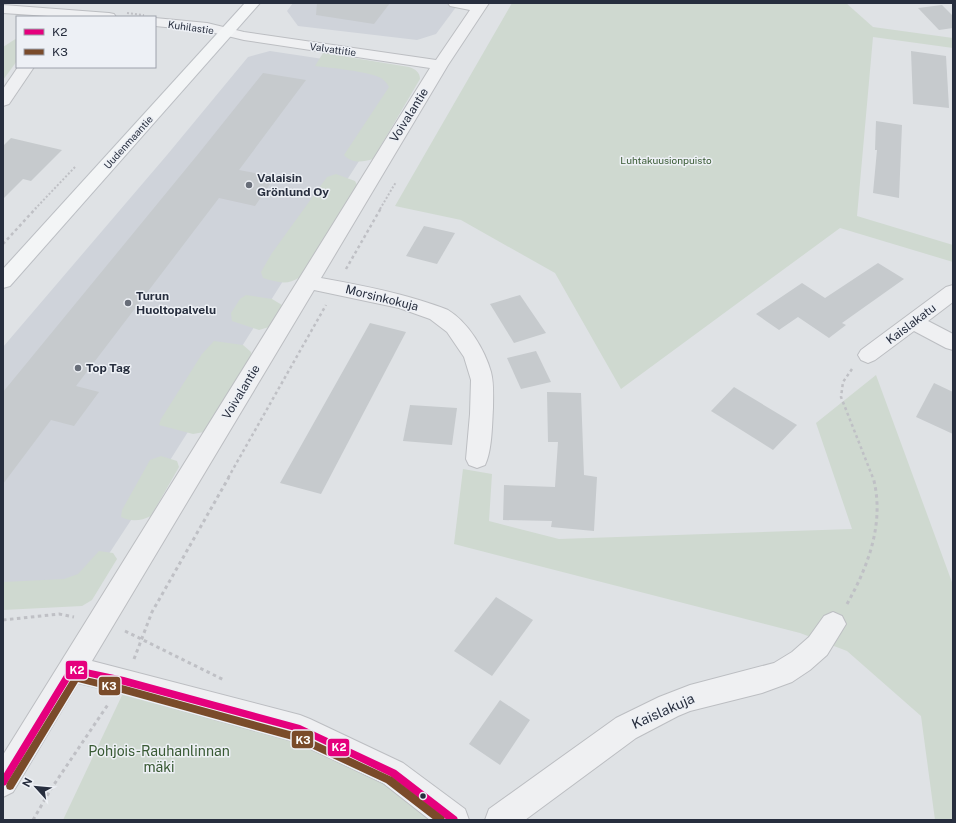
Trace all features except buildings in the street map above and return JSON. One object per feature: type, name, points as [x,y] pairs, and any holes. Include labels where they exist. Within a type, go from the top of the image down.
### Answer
[{"type":"main road","name":"Uudenmaantie","points":[[3,281],[253,3]]},
{"type":"street","points":[[66,15],[82,3]]},
{"type":"street","points":[[454,3],[480,5]]},
{"type":"street","name":"Voivalantie","points":[[3,782],[440,65],[480,5]]},
{"type":"street","points":[[3,9],[88,16]]},
{"type":"street","name":"Kuhilastie","points":[[156,22],[207,27],[226,33]]},
{"type":"street","name":"Valvattitie","points":[[226,33],[440,65]]},
{"type":"street","points":[[3,101],[25,68]]},
{"type":"street","name":"Morsinkokuja","points":[[309,282],[396,300],[430,311],[442,316],[460,332],[476,360],[482,381],[477,459]]},
{"type":"street","name":"Kaislakatu","points":[[868,355],[953,292]]},
{"type":"street","points":[[914,322],[953,343]]},
{"type":"street","name":"Kaislakuja","points":[[500,820],[626,728],[669,706],[690,698],[762,680],[782,673],[801,661],[818,646],[833,624]]},
{"type":"street","points":[[72,668],[300,729],[393,773],[454,820]]},
{"type":"path","points":[[33,820],[51,789],[124,681],[144,638],[146,625],[152,612],[396,182]]},
{"type":"path","points":[[833,624],[852,596],[862,574],[877,523],[878,503],[875,487],[841,397],[841,388],[844,379],[850,370],[868,355]]},
{"type":"shaded area","points":[[293,3],[459,3],[436,34],[417,40],[298,26],[287,11]]},
{"type":"shaded area","points":[[270,51],[403,71],[410,82],[167,465],[82,595],[3,605],[3,347],[167,155],[248,57]]},
{"type":"green space","name":"Luhtakuusionpuisto","points":[[512,3],[846,3],[873,27],[953,38],[953,48],[873,37],[857,216],[953,245],[953,262],[840,228],[621,389],[555,273],[461,220],[395,206]]},
{"type":"green space","points":[[16,39],[16,62],[3,80],[3,47]]},
{"type":"green space","points":[[323,53],[409,67],[419,74],[420,79],[373,159],[354,161],[350,160],[344,155],[389,87],[381,78],[367,73],[315,66]]},
{"type":"green space","points":[[336,174],[355,181],[357,185],[300,277],[291,282],[277,282],[263,278],[261,272],[272,253],[327,177]]},
{"type":"green space","points":[[246,295],[272,299],[282,305],[269,327],[259,330],[232,321],[231,313],[240,299]]},
{"type":"green space","points":[[214,341],[243,345],[251,352],[251,358],[204,432],[193,434],[159,425],[161,419],[202,354]]},
{"type":"green space","points":[[876,375],[953,585],[953,820],[935,820],[921,716],[847,651],[800,633],[454,544],[463,469],[492,474],[489,521],[559,539],[852,529],[816,423]]},
{"type":"green space","points":[[161,456],[177,461],[179,467],[151,516],[136,520],[128,520],[121,517],[122,510],[150,460]]},
{"type":"green space","points":[[99,551],[113,553],[117,559],[92,600],[82,606],[3,610],[3,582],[64,579],[78,574]]},
{"type":"green space","name":"Pohjois-Rauhanlinnan mäki","points":[[125,689],[300,729],[454,820],[63,820]]},
{"type":"transit line","name":"K2","points":[[3,782],[72,669],[124,681],[300,729],[393,773],[454,820]]},
{"type":"transit line","name":"K3","points":[[10,786],[76,678],[122,689],[297,737],[389,780],[441,820]]},
{"type":"place","name":"Valaisin Grönlund Oy","points":[[249,185]]},
{"type":"place","name":"Turun Huoltopalvelu","points":[[128,303]]},
{"type":"place","name":"Top Tag","points":[[78,368]]}]
